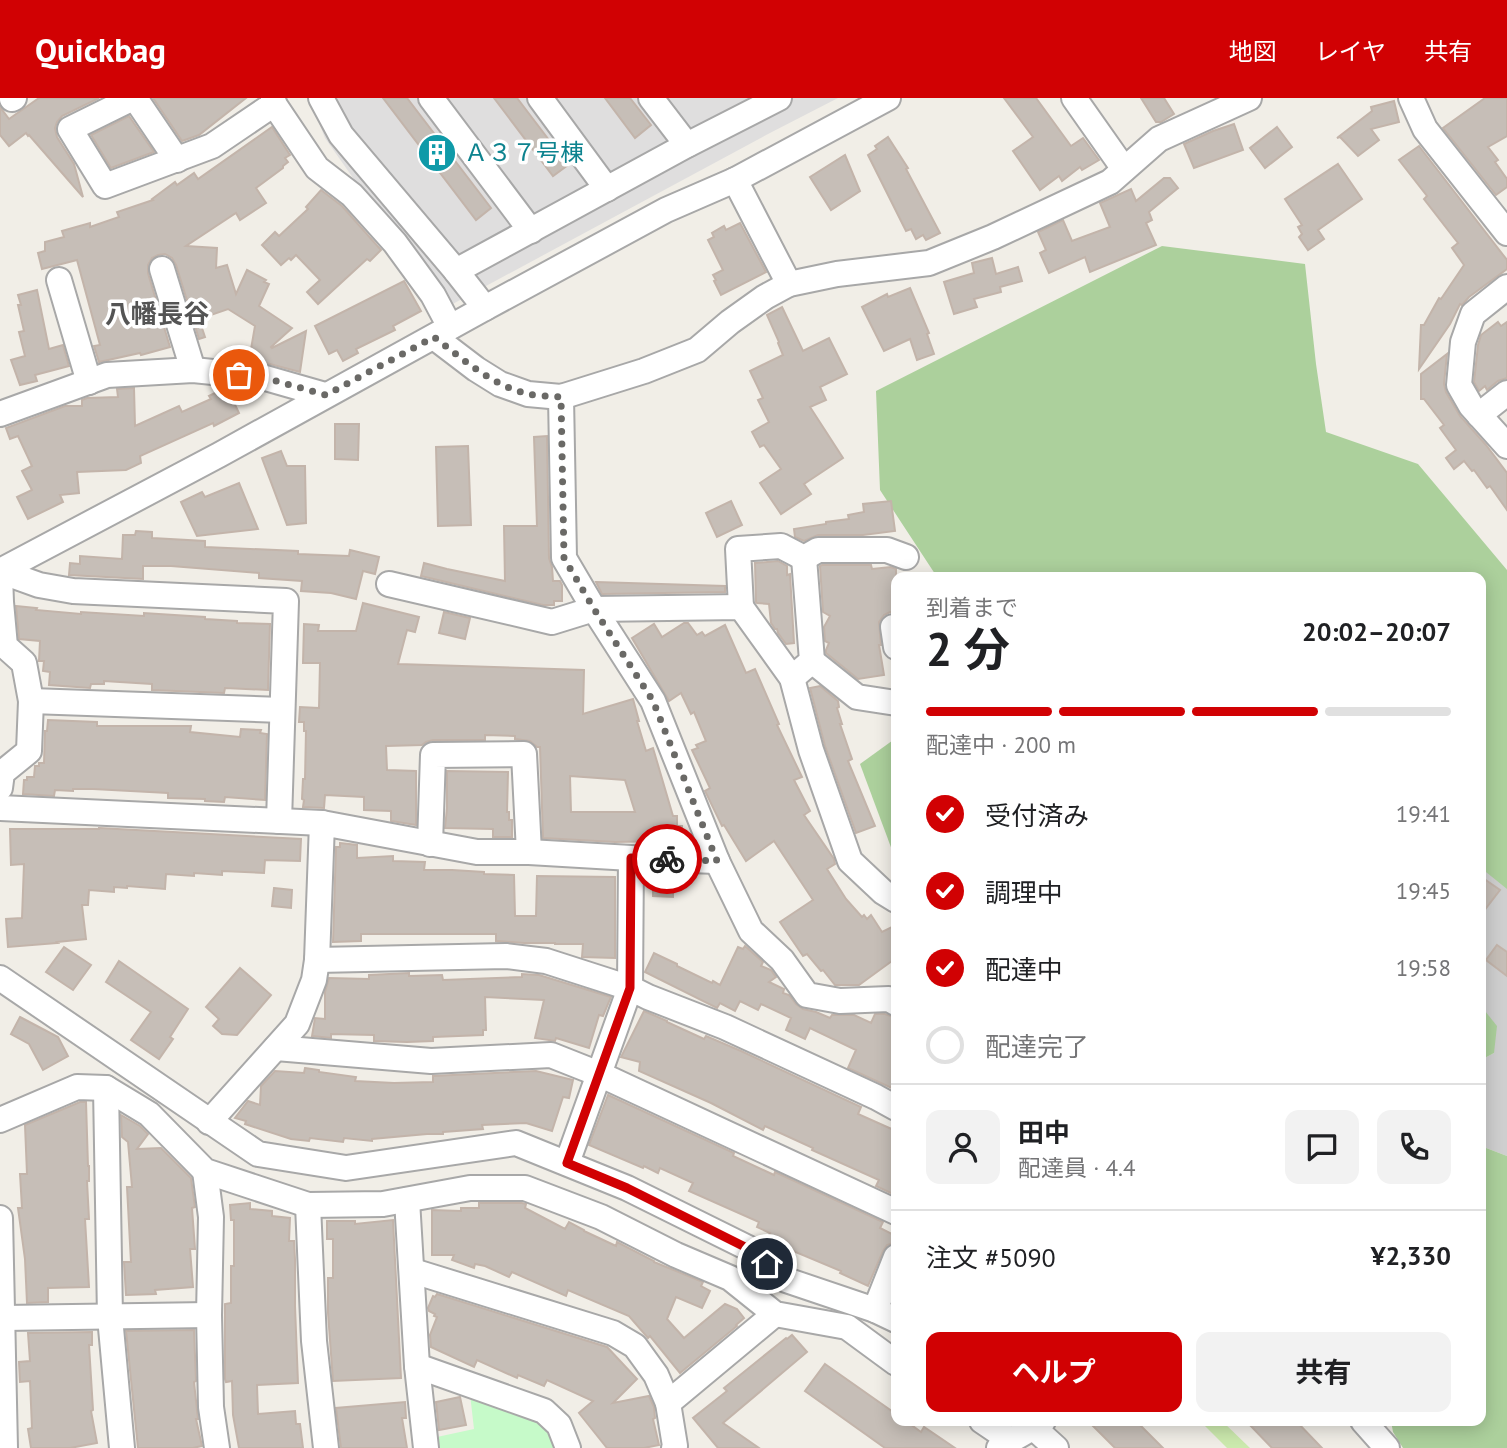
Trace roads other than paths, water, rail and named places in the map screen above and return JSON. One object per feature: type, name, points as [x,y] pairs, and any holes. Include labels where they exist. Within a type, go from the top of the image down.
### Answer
[{"type":"street","points":[[177,160],[134,98],[70,129],[105,187],[177,160],[212,146],[274,101],[317,168],[352,195],[396,243],[433,295],[442,332],[476,369],[500,384],[528,394],[561,397],[644,371],[697,350],[730,322],[789,284],[837,274],[929,264],[993,237],[1110,182],[1159,139],[1249,98]]},
{"type":"street","points":[[321,98],[341,135],[485,308]]},
{"type":"street","points":[[431,98],[531,230]]},
{"type":"street","points":[[540,98],[607,189]]},
{"type":"street","points":[[651,98],[687,145]]},
{"type":"street","points":[[456,271],[779,98]]},
{"type":"street","points":[[0,573],[666,210],[734,180],[888,98]]},
{"type":"street","points":[[1074,98],[1124,169]]},
{"type":"street","points":[[1411,98],[1425,129],[1507,233]]},
{"type":"street","points":[[734,180],[789,284]]},
{"type":"street","points":[[162,269],[193,370]]},
{"type":"street","points":[[59,280],[89,382]]},
{"type":"street","points":[[1507,287],[1473,314],[1463,342],[1459,386],[1471,406],[1507,446]]},
{"type":"street","points":[[0,414],[107,375],[193,370],[262,377],[326,395]]},
{"type":"street","points":[[1479,415],[1507,393]]},
{"type":"street","points":[[561,397],[564,558],[653,701],[717,861],[751,931],[782,960],[807,995],[840,1001],[891,1000]]},
{"type":"street","points":[[804,558],[781,546],[738,549],[741,607],[792,678],[811,750],[850,861],[891,897]]},
{"type":"street","points":[[804,558],[818,550],[887,550],[906,557]]},
{"type":"street","points":[[804,558],[812,661],[857,697],[891,702]]},
{"type":"street","points":[[0,573],[5,646],[24,663],[31,701],[29,751],[2,773],[0,788]]},
{"type":"street","points":[[0,573],[39,585],[73,591],[286,601],[279,821]]},
{"type":"street","points":[[389,584],[552,622],[594,609],[741,607]]},
{"type":"street","points":[[792,678],[812,661]]},
{"type":"street","points":[[31,701],[282,710]]},
{"type":"street","points":[[430,844],[433,755],[524,754],[529,852]]},
{"type":"street","points":[[0,808],[322,823],[477,852],[717,861]]},
{"type":"street","points":[[209,1122],[297,1024],[314,979],[317,960],[322,823]]},
{"type":"street","points":[[567,1163],[630,988],[631,858]]},
{"type":"street","points":[[317,960],[506,956],[546,961],[630,988],[726,1027],[891,1105]]},
{"type":"street","points":[[0,978],[258,1154],[346,1168],[516,1143],[627,1188],[747,1248],[786,1280],[886,1315],[891,1286]]},
{"type":"street","points":[[276,1048],[431,1061],[551,1055],[599,1074],[891,1210]]},
{"type":"street","points":[[0,1120],[77,1087],[106,1088],[149,1114],[205,1171],[308,1205],[383,1203],[470,1188],[525,1188],[601,1217],[676,1255],[730,1278],[775,1314],[847,1326],[891,1359]]},
{"type":"street","points":[[106,1088],[110,1317],[122,1448]]},
{"type":"street","points":[[205,1171],[211,1217],[211,1407],[217,1448]]},
{"type":"street","points":[[407,1200],[417,1366],[426,1448]]},
{"type":"street","points":[[308,1205],[314,1341],[326,1448]]},
{"type":"street","points":[[0,1218],[5,1448]]},
{"type":"street","points":[[413,1271],[613,1333],[635,1346],[656,1375],[668,1403],[674,1448]]},
{"type":"street","points":[[668,1403],[775,1314]]},
{"type":"street","points":[[4,1318],[209,1315]]},
{"type":"street","points":[[417,1366],[544,1411],[559,1425],[568,1448]]},
{"type":"street","points":[[987,1426],[1004,1444],[1035,1426]]},
{"type":"street","points":[[1040,1426],[1056,1448]]},
{"type":"street","points":[[1367,1426],[1387,1448]]},
{"type":"place","name":"Ａ３７号棟","points":[[437,153]]},
{"type":"district","name":"八幡長谷","points":[[157,314]]}]
